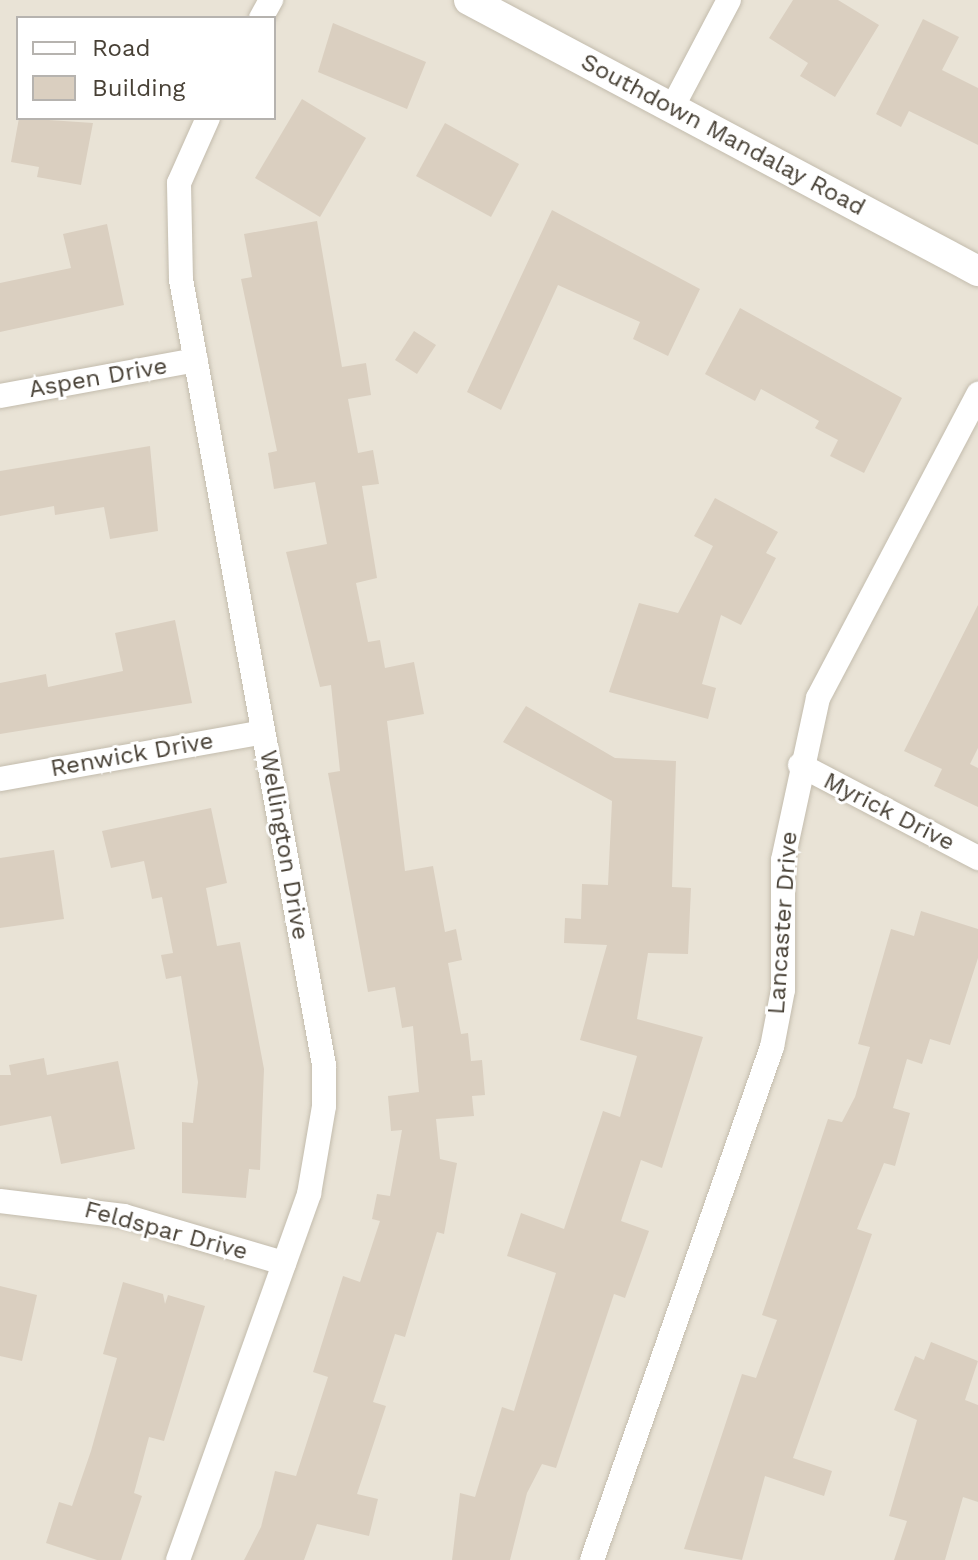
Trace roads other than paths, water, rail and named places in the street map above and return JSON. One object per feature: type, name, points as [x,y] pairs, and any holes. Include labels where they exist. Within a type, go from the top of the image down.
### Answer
[{"type":"street","name":"Southdown Mandalay Road","points":[[469,0],[978,271]]},
{"type":"street","points":[[672,108],[729,0]]},
{"type":"street","name":"Wellington Drive","points":[[178,1560],[284,1263],[323,1143],[324,1065],[196,360],[176,215],[186,161],[207,120]]},
{"type":"street","name":"Aspen Drive","points":[[0,396],[196,360]]},
{"type":"street","name":"Lancaster Drive","points":[[592,1560],[772,1047],[783,990],[783,860],[800,765],[818,698],[978,394]]},
{"type":"street","name":"Renwick Drive","points":[[0,779],[263,732]]},
{"type":"street","name":"Myrick Drive","points":[[800,765],[978,858]]},
{"type":"street","name":"Feldspar Drive","points":[[0,1201],[124,1216],[284,1263]]}]
